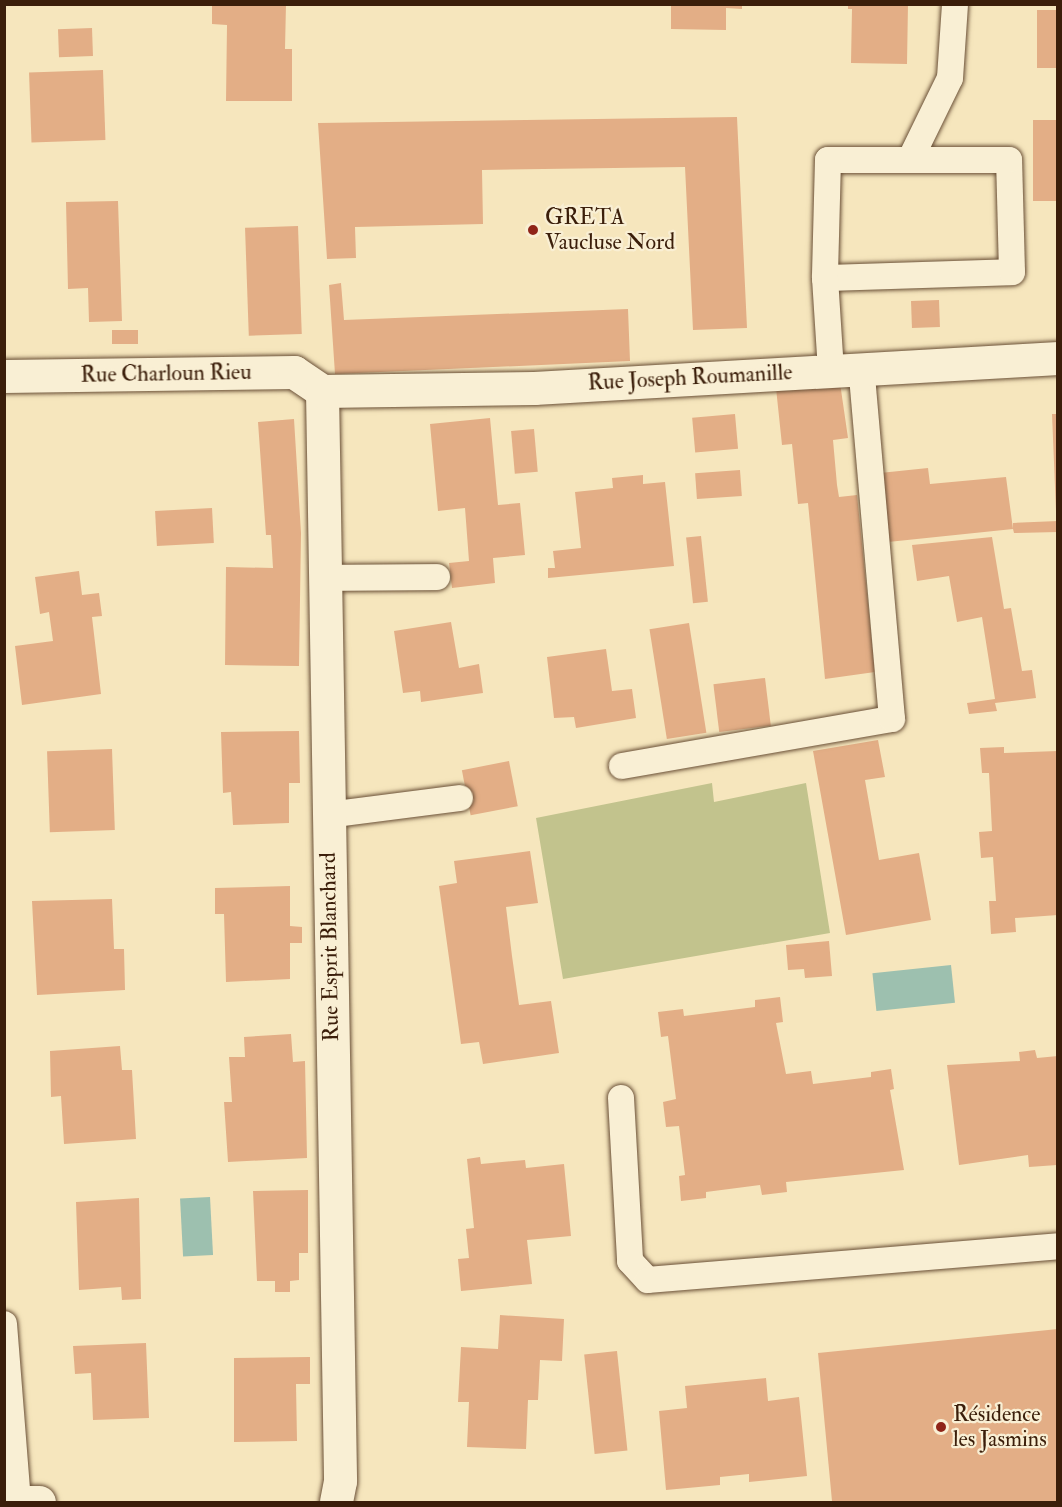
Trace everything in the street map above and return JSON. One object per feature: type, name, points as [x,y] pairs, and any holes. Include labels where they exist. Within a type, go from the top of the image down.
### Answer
[{"type":"street","name":"Rue Joseph Roumanille","points":[[322,391],[534,388],[1058,358]]},
{"type":"street","name":"Rue Charloun Rieu","points":[[4,376],[294,372],[322,391]]},
{"type":"street","name":"Rue Esprit Blanchard","points":[[322,391],[340,1481],[336,1503]]},
{"type":"street","points":[[13,1503],[39,1503]]},
{"type":"lane","points":[[910,160],[950,78],[955,4]]},
{"type":"lane","points":[[622,766],[892,719],[846,369],[825,278],[828,160],[1009,160],[1012,272],[825,278]]},
{"type":"lane","points":[[325,578],[437,577]]},
{"type":"lane","points":[[328,815],[460,798]]},
{"type":"lane","points":[[621,1098],[630,1261],[648,1280],[1058,1246]]},
{"type":"lane","points":[[5,1340],[18,1502]]},
{"type":"green space","points":[[712,783],[714,802],[806,783],[830,933],[563,979],[536,818]]},
{"type":"shaded area","points":[[951,965],[955,1003],[876,1011],[872,973]]},
{"type":"shaded area","points":[[210,1197],[213,1255],[183,1256],[180,1199]]},
{"type":"building","points":[[212,4],[286,4],[285,49],[292,49],[292,101],[226,101],[227,25],[212,24]]},
{"type":"building","points":[[742,4],[742,9],[726,8],[726,30],[671,29],[671,6]]},
{"type":"building","points":[[848,4],[908,4],[907,64],[851,63],[852,9],[848,9]]},
{"type":"building","points":[[1037,10],[1058,10],[1058,68],[1037,68]]},
{"type":"building","points":[[92,28],[93,56],[59,57],[58,29]]},
{"type":"building","points":[[103,70],[105,140],[31,143],[29,73]]},
{"type":"building","points":[[737,117],[747,328],[693,330],[685,167],[482,170],[483,224],[355,227],[356,258],[327,259],[318,123]]},
{"type":"building","points":[[1033,120],[1058,120],[1058,201],[1033,201]]},
{"type":"building","points":[[118,201],[122,321],[89,322],[88,288],[68,289],[66,202]]},
{"type":"building","points":[[298,226],[302,334],[249,336],[245,228]]},
{"type":"building","points":[[341,283],[344,320],[628,309],[630,361],[335,374],[329,285]]},
{"type":"building","points":[[939,300],[940,327],[912,328],[911,301]]},
{"type":"building","points":[[112,330],[138,330],[138,344],[112,344]]},
{"type":"building","points":[[839,376],[848,438],[833,440],[837,485],[839,497],[857,495],[875,672],[825,679],[808,503],[798,504],[792,444],[782,445],[776,388]]},
{"type":"building","points":[[735,414],[738,449],[695,453],[692,418]]},
{"type":"building","points":[[1052,414],[1058,414],[1058,511],[1056,511]]},
{"type":"building","points":[[490,418],[498,505],[520,503],[525,555],[493,558],[495,583],[452,588],[449,563],[469,561],[465,508],[438,511],[430,424]]},
{"type":"building","points":[[294,419],[301,533],[299,666],[225,665],[226,567],[273,568],[271,535],[266,535],[258,422]]},
{"type":"building","points":[[534,429],[538,472],[515,474],[511,431]]},
{"type":"building","points":[[928,468],[930,484],[1006,477],[1013,529],[888,542],[880,473]]},
{"type":"building","points":[[740,470],[742,496],[697,499],[695,473]]},
{"type":"building","points":[[643,475],[643,484],[665,482],[674,566],[548,578],[548,568],[555,568],[553,551],[581,548],[575,492],[613,488],[612,478]]},
{"type":"building","points":[[212,508],[214,543],[157,546],[155,511]]},
{"type":"building","points":[[1058,521],[1058,532],[1014,533],[1013,523]]},
{"type":"building","points":[[701,536],[708,602],[693,603],[686,538]]},
{"type":"building","points":[[992,537],[1004,609],[1011,608],[1022,671],[1032,670],[1036,698],[995,703],[997,711],[969,714],[967,703],[995,699],[982,617],[957,622],[949,576],[917,581],[912,545]]},
{"type":"building","points":[[79,571],[82,595],[99,593],[102,616],[92,617],[101,694],[22,705],[15,646],[53,641],[49,612],[40,614],[35,577]]},
{"type":"building","points":[[451,622],[459,668],[479,664],[483,693],[421,702],[420,691],[403,693],[394,631]]},
{"type":"building","points":[[689,623],[706,733],[667,739],[649,629]]},
{"type":"building","points":[[606,649],[612,691],[632,689],[636,718],[576,728],[574,717],[554,718],[547,657]]},
{"type":"building","points":[[765,678],[771,726],[719,732],[713,684]]},
{"type":"building","points":[[299,731],[300,783],[289,783],[289,823],[233,825],[231,792],[223,793],[221,732]]},
{"type":"building","points":[[878,740],[885,777],[865,780],[879,860],[919,853],[931,920],[846,935],[813,751]]},
{"type":"building","points":[[1004,747],[1004,753],[1058,751],[1058,915],[1015,918],[1016,932],[991,934],[989,901],[996,901],[993,857],[981,858],[979,832],[992,831],[989,773],[982,773],[980,748]]},
{"type":"building","points":[[112,749],[115,830],[50,832],[47,751]]},
{"type":"building","points":[[509,761],[518,806],[471,815],[462,770]]},
{"type":"building","points":[[530,851],[538,903],[506,907],[519,1005],[551,1001],[559,1053],[483,1064],[479,1042],[461,1044],[439,886],[457,883],[454,861]]},
{"type":"building","points":[[290,886],[290,926],[302,927],[302,943],[290,943],[290,979],[226,982],[224,914],[215,914],[215,888]]},
{"type":"building","points":[[112,899],[114,949],[124,949],[125,990],[37,995],[32,901]]},
{"type":"building","points":[[829,941],[832,976],[805,978],[804,969],[788,970],[786,945]]},
{"type":"building","points":[[780,997],[783,1022],[776,1023],[786,1074],[811,1071],[813,1084],[871,1077],[871,1072],[891,1069],[894,1089],[890,1090],[904,1170],[786,1182],[787,1192],[762,1195],[760,1185],[706,1192],[706,1198],[681,1201],[679,1176],[685,1175],[679,1126],[666,1127],[663,1102],[676,1099],[668,1036],[661,1037],[658,1012],[683,1009],[684,1016],[755,1007],[755,1000]]},
{"type":"building","points":[[291,1034],[293,1062],[305,1061],[307,1158],[228,1162],[224,1102],[232,1102],[229,1057],[245,1057],[244,1037]]},
{"type":"building","points":[[120,1046],[122,1070],[132,1070],[136,1139],[64,1144],[61,1096],[51,1097],[50,1051]]},
{"type":"building","points":[[1035,1050],[1037,1058],[1058,1056],[1057,1165],[1029,1167],[1028,1155],[959,1165],[947,1065],[1020,1061],[1019,1052]]},
{"type":"building","points":[[480,1157],[481,1164],[525,1160],[526,1168],[564,1164],[571,1236],[527,1240],[532,1284],[461,1291],[458,1259],[469,1258],[466,1229],[474,1228],[467,1159]]},
{"type":"building","points":[[308,1190],[308,1253],[299,1253],[299,1280],[290,1281],[290,1292],[275,1292],[275,1281],[257,1281],[253,1191]]},
{"type":"building","points":[[139,1198],[141,1299],[122,1300],[121,1287],[79,1290],[76,1202]]},
{"type":"building","points":[[500,1315],[564,1319],[562,1361],[540,1360],[538,1400],[528,1400],[526,1449],[467,1447],[469,1402],[458,1402],[461,1347],[498,1349]]},
{"type":"building","name":"Résidence les Jasmins","points":[[1058,1329],[1058,1502],[832,1501],[818,1353]]},
{"type":"building","points":[[146,1343],[149,1418],[93,1420],[91,1373],[75,1374],[73,1346]]},
{"type":"building","points":[[617,1351],[627,1450],[595,1454],[584,1354]]},
{"type":"building","points":[[310,1357],[310,1384],[296,1384],[297,1441],[234,1442],[234,1358]]},
{"type":"building","points":[[766,1378],[768,1401],[799,1397],[807,1476],[749,1482],[749,1474],[720,1477],[720,1485],[666,1490],[659,1411],[687,1408],[685,1386]]},
{"type":"place","name":"GRETA Vaucluse Nord","points":[[533,230]]},
{"type":"place","name":"Résidence les Jasmins","points":[[941,1427]]}]
